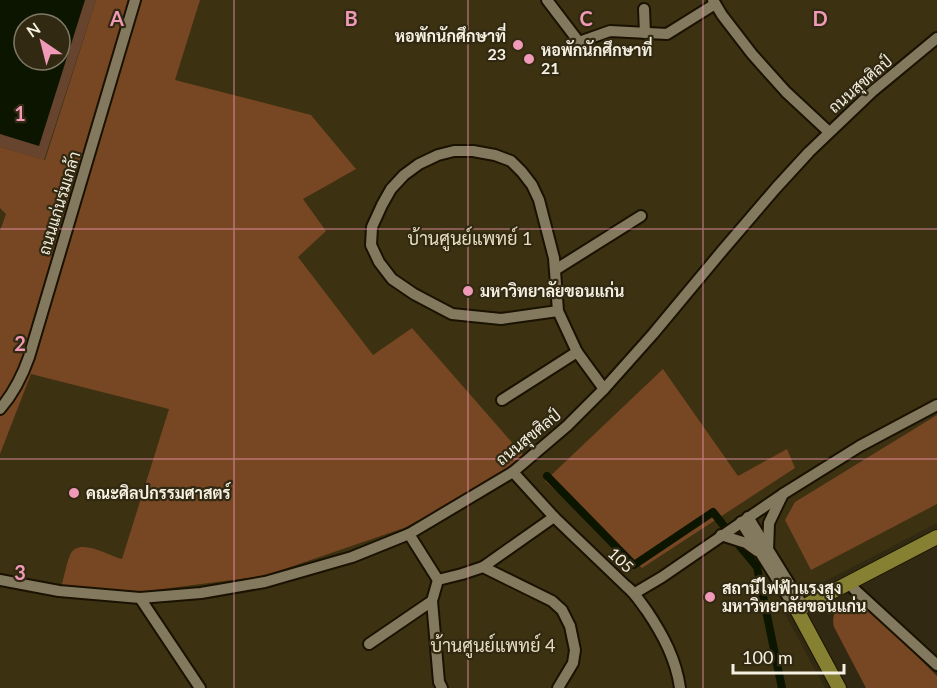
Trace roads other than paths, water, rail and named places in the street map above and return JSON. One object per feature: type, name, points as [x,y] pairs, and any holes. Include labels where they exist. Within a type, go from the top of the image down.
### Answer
[{"type":"main road","points":[[802,611],[937,537]]},
{"type":"main road","points":[[802,611],[854,589],[937,546]]},
{"type":"main road","points":[[802,611],[839,688]]},
{"type":"main road","points":[[802,611],[848,688]]},
{"type":"street","name":"ถนนแก่นร่มเกล้า","points":[[0,409],[21,379],[29,357],[135,0]]},
{"type":"street","points":[[547,0],[579,42],[610,31],[667,34],[714,2],[752,54],[786,92],[829,132]]},
{"type":"street","points":[[644,9],[645,33]]},
{"type":"street","name":"ถนนสุขศิลป์","points":[[0,580],[59,591],[140,598],[201,593],[266,582],[352,557],[409,534],[513,472],[567,426],[604,389],[776,188],[829,132],[873,91],[937,38]]},
{"type":"street","points":[[558,311],[501,319],[452,314],[414,294],[392,279],[370,246],[372,226],[391,189],[419,164],[438,155],[454,151],[473,151],[511,161],[532,185],[539,200],[554,258],[558,311],[577,352],[604,389]]},
{"type":"street","points":[[555,270],[641,216]]},
{"type":"street","points":[[502,400],[577,352]]},
{"type":"street","points":[[635,593],[783,494],[860,446],[937,405]]},
{"type":"street","name":"105","points":[[513,472],[554,517],[635,593],[666,642],[674,661],[680,688]]},
{"type":"street","points":[[765,553],[770,523],[783,494]]},
{"type":"street","points":[[438,580],[483,567],[554,517]]},
{"type":"street","points":[[745,519],[802,611]]},
{"type":"street","points":[[409,534],[438,580],[432,601],[439,682],[442,688]]},
{"type":"street","points":[[721,536],[747,543],[765,553]]},
{"type":"street","points":[[483,567],[552,600],[562,610],[570,626],[575,650],[573,663],[558,688]]},
{"type":"street","points":[[854,589],[936,662]]},
{"type":"street","points":[[140,598],[200,688]]},
{"type":"street","points":[[369,644],[432,601]]},
{"type":"waterway","points":[[547,476],[634,565],[713,512],[724,526]]},
{"type":"waterway","points":[[738,544],[757,567],[782,688]]},
{"type":"place","name":"หอพักนักศึกษาที่ 23","points":[[518,45]]},
{"type":"place","name":"หอพักนักศึกษาที่ 21","points":[[529,59]]},
{"type":"place","name":"มหาวิทยาลัยขอนแก่น","points":[[468,291]]},
{"type":"place","name":"คณะศิลปกรรมศาสตร์","points":[[74,493]]},
{"type":"place","name":"สถานีไฟฟ้าแรงสูง มหาวิทยาลัยขอนแก่น","points":[[710,597]]},
{"type":"district","name":"บ้านศูนย์แพทย์ 1","points":[[470,239]]},
{"type":"district","name":"บ้านศูนย์แพทย์ 4","points":[[493,646]]}]
